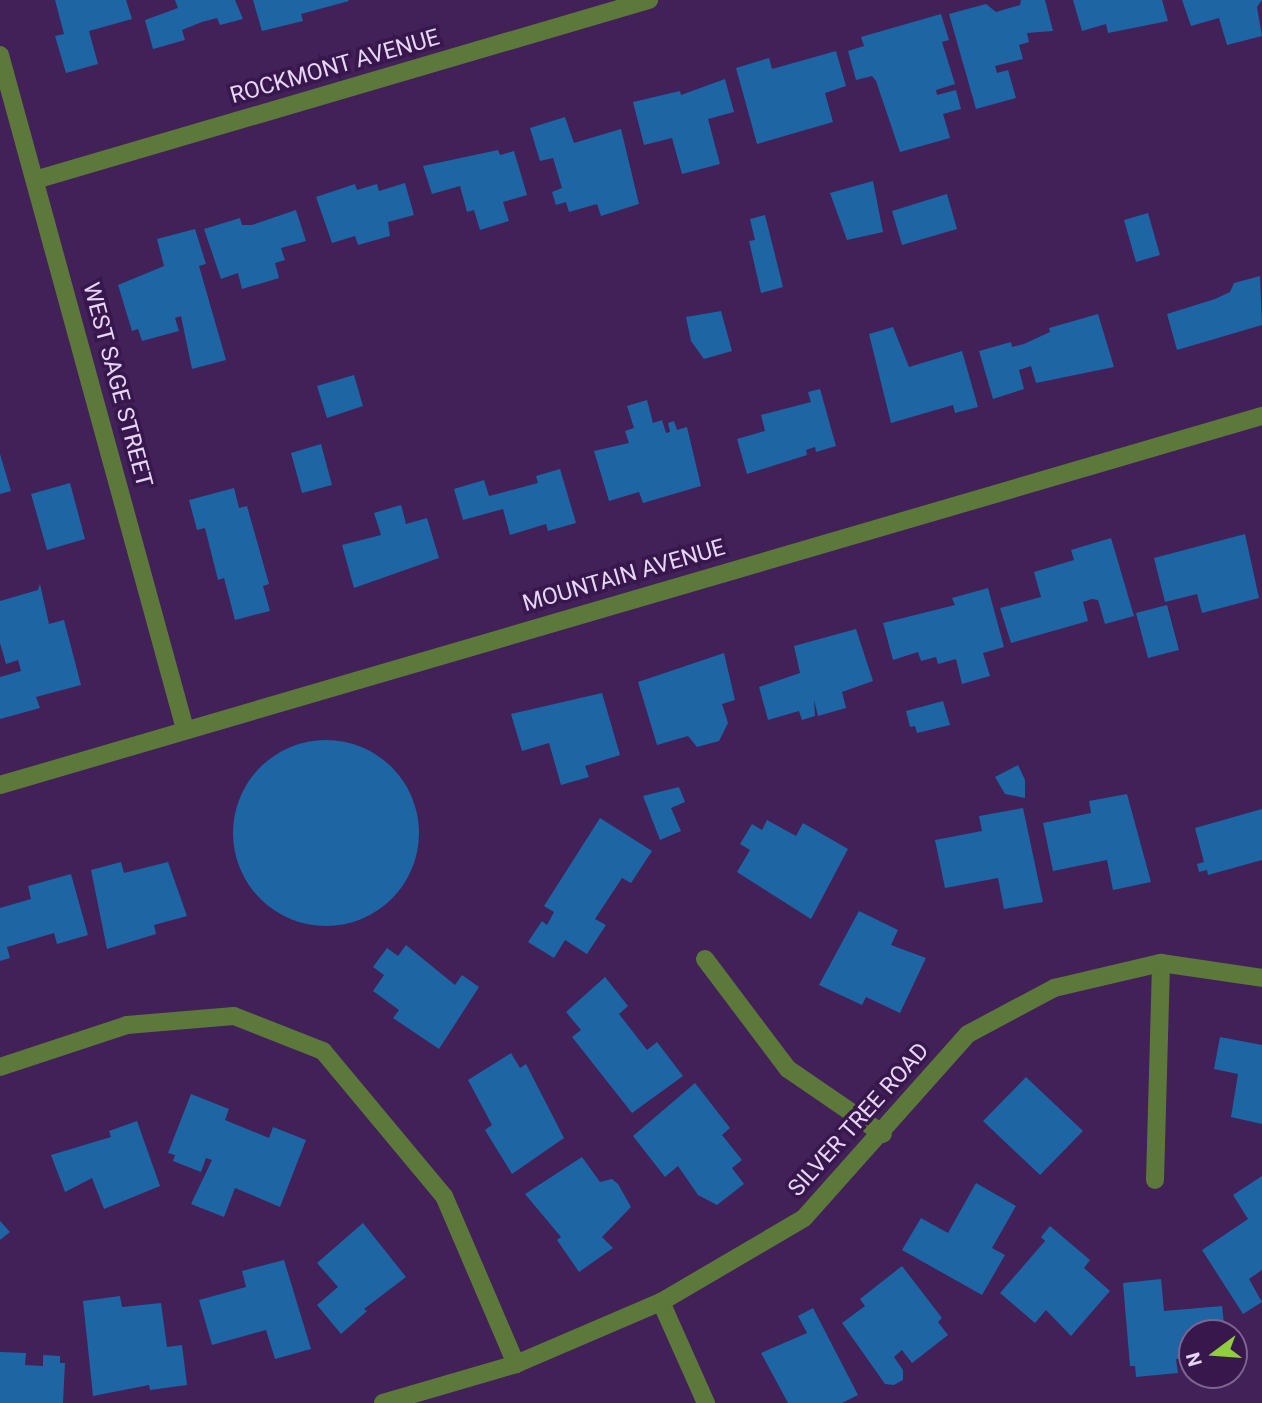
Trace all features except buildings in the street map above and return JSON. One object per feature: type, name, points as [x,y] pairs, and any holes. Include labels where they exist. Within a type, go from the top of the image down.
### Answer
[{"type":"street","name":"ROCKMONT AVENUE","points":[[36,180],[649,0]]},
{"type":"street","name":"WEST SAGE STREET","points":[[0,55],[184,729]]},
{"type":"street","name":"MOUNTAIN AVENUE","points":[[0,785],[184,729],[1262,416]]},
{"type":"street","points":[[705,959],[788,1069],[883,1134]]},
{"type":"street","points":[[1155,1180],[1161,963]]},
{"type":"street","name":"SILVER TREE ROAD","points":[[383,1403],[516,1364],[661,1302],[804,1218],[883,1134],[968,1034],[1054,988],[1161,963],[1262,978]]},
{"type":"street","points":[[0,1067],[127,1025],[234,1016],[323,1051],[444,1196],[516,1364]]},
{"type":"street","points":[[661,1302],[706,1403]]}]
